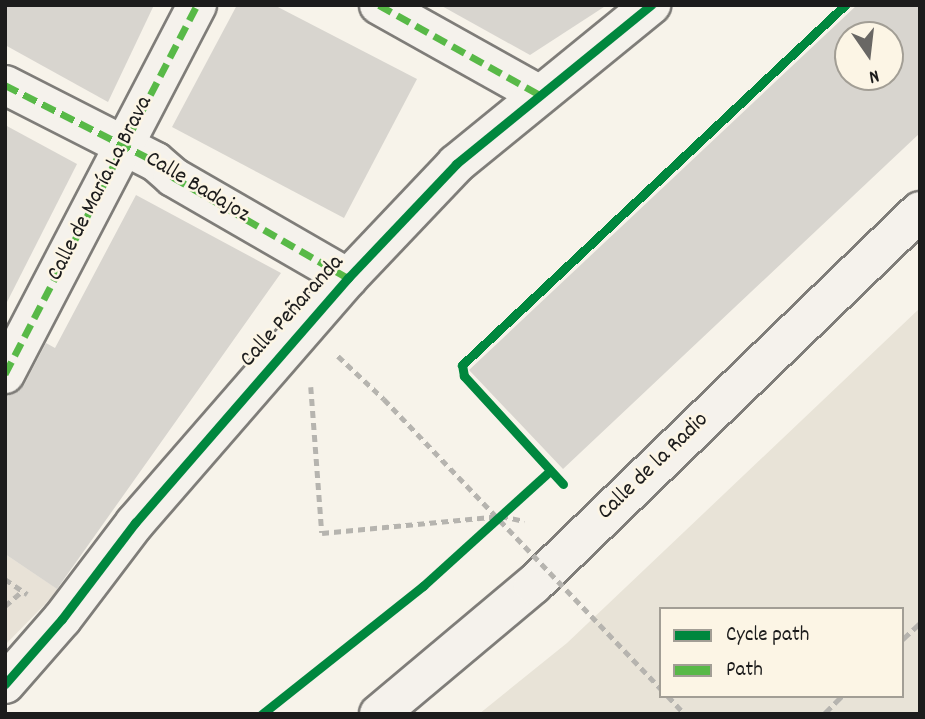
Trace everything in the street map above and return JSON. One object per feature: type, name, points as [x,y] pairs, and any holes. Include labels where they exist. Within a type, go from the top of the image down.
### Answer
[{"type":"street","name":"Calle de María La Brava","points":[[5,374],[197,5]]},
{"type":"street","points":[[379,5],[538,94]]},
{"type":"street","name":"Calle Peñaranda","points":[[5,684],[62,619],[135,523],[348,278],[456,164],[538,94],[651,5]]},
{"type":"street","name":"Calle Badajoz","points":[[5,85],[123,145],[348,278]]},
{"type":"street","name":"Calle de la Radio","points":[[379,714],[533,585],[920,211]]},
{"type":"path","points":[[331,349],[384,399],[659,687]]},
{"type":"path","points":[[310,375],[322,534],[501,516],[524,521]]},
{"type":"path","points":[[482,534],[511,508]]},
{"type":"path","points":[[5,606],[22,591]]},
{"type":"path","points":[[670,698],[685,714]]},
{"type":"shaded area","points":[[920,308],[920,714],[479,714],[567,643]]},
{"type":"shaded area","points":[[5,554],[59,590],[5,645]]},
{"type":"building","points":[[5,5],[154,5],[108,102],[5,45]]},
{"type":"building","points":[[237,5],[274,5],[417,79],[344,218],[172,127]]},
{"type":"building","points":[[440,5],[607,5],[530,55]]},
{"type":"building","points":[[857,5],[920,5],[920,133],[563,469],[469,370],[834,27],[834,91],[904,91],[904,21],[840,21]]},
{"type":"building","points":[[5,125],[77,164],[5,306]]},
{"type":"building","points":[[136,195],[281,273],[57,589],[5,554],[5,396],[24,385],[46,343],[55,348]]},
{"type":"railway","points":[[904,638],[920,623]]},
{"type":"railway","points":[[824,714],[840,698]]},
{"type":"marked path","points":[[5,374],[197,5]]},
{"type":"marked path","points":[[379,5],[538,94]]},
{"type":"marked path","points":[[5,85],[156,162],[173,177],[348,278]]},
{"type":"cycle path","points":[[5,684],[62,619],[135,523],[348,278],[456,164],[651,5]]},
{"type":"cycle path","points":[[563,484],[464,376],[462,365],[845,5]]},
{"type":"cycle path","points":[[262,714],[423,586],[550,471]]}]
